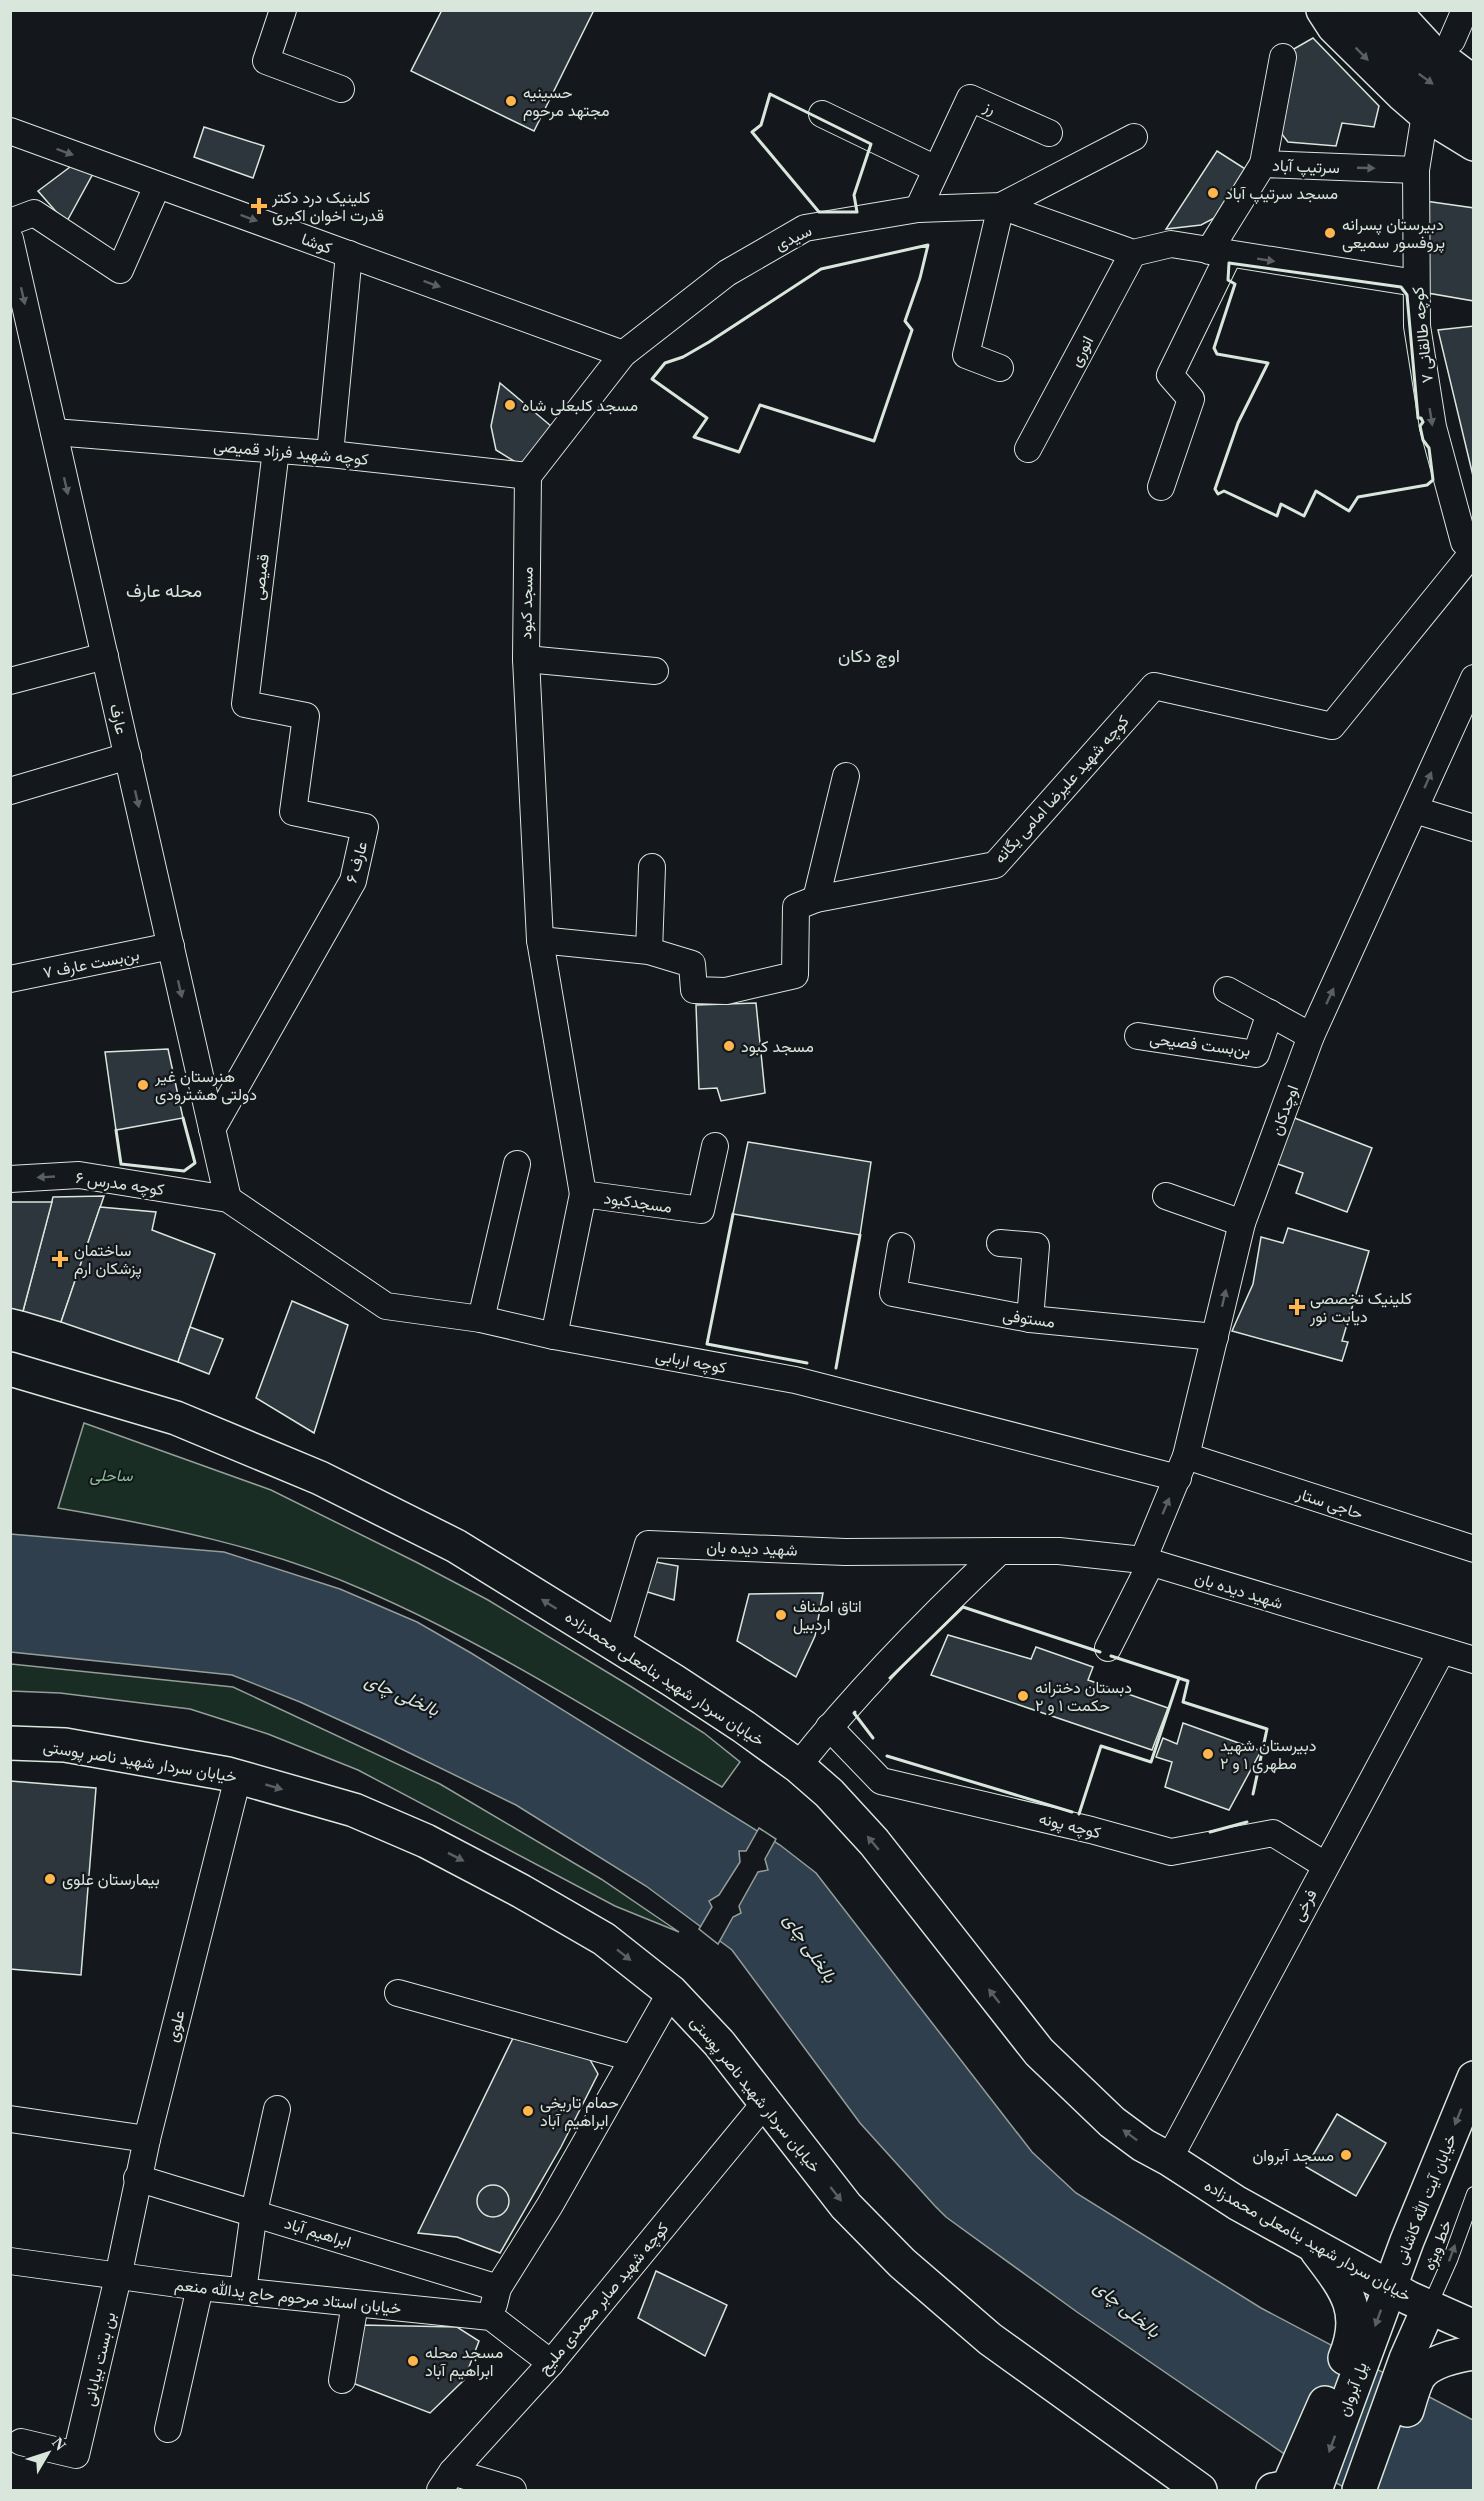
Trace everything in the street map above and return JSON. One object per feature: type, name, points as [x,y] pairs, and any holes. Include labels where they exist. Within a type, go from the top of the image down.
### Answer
[{"type":"main road","points":[[1323,10],[1334,27],[1425,114],[1473,144]]},
{"type":"main road","points":[[1354,10],[1405,64],[1473,114]]},
{"type":"main road","points":[[1393,10],[1430,50],[1473,82]]},
{"type":"main road","points":[[1421,10],[1462,49]]},
{"type":"main road","name":"خیابان سردار شهید بنامعلی محمدزاده","points":[[10,1369],[176,1418],[320,1478],[456,1546],[674,1681],[798,1766],[829,1793],[874,1842],[1039,2052],[1112,2122],[1143,2145],[1237,2203],[1390,2287],[1473,2327]]},
{"type":"main road","name":"خیابان سردار شهید ناصر پوستی","points":[[10,1743],[65,1745],[238,1777],[354,1810],[426,1841],[521,1891],[604,1939],[671,1992],[719,2043],[846,2205],[902,2264],[990,2339],[1193,2485]]},
{"type":"main road","name":"خیابان آیت الله کاشانی","points":[[1390,2287],[1473,2078]]},
{"type":"main road","points":[[1312,2245],[1341,2283],[1354,2316],[1359,2347]]},
{"type":"main road","name":"پل آبروان","points":[[1300,2485],[1359,2347],[1390,2287]]},
{"type":"main road","points":[[1359,2490],[1416,2368],[1429,2307]]},
{"type":"main road","points":[[1416,2368],[1473,2353]]},
{"type":"main road","points":[[1377,2490],[1419,2376],[1416,2368]]},
{"type":"main road","points":[[1193,2485],[1222,2490]]},
{"type":"street","points":[[284,10],[266,61],[341,89]]},
{"type":"street","points":[[1462,49],[1465,10]]},
{"type":"street","points":[[1263,164],[1283,57]]},
{"type":"street","name":"رز","points":[[918,209],[970,98],[1049,133]]},
{"type":"street","points":[[822,114],[936,170]]},
{"type":"street","name":"کوچه طالقانی ۷","points":[[1425,114],[1416,170],[1417,326],[1433,427],[1464,542],[1473,547]]},
{"type":"street","name":"کوشا","points":[[10,131],[623,354]]},
{"type":"street","name":"سیدی","points":[[528,476],[623,354],[727,273],[806,228],[918,209],[1001,206],[1134,137]]},
{"type":"street","name":"سرتیپ آباد","points":[[1161,487],[1191,399],[1170,375],[1219,253],[1263,164],[1416,170]]},
{"type":"street","points":[[10,222],[34,213],[120,270],[157,186]]},
{"type":"street","points":[[1000,368],[966,355],[1001,206],[1133,253],[1171,244],[1416,283]]},
{"type":"street","name":"عارف","points":[[10,239],[228,1199]]},
{"type":"street","name":"انوری","points":[[1028,449],[1133,253]]},
{"type":"street","points":[[330,454],[349,254]]},
{"type":"street","name":"کوچه شهید فرزاد قمیصی","points":[[54,432],[330,454],[528,476]]},
{"type":"street","name":"قمیصی","points":[[245,704],[276,450]]},
{"type":"street","name":"مسجد کبود","points":[[528,476],[526,659],[540,940],[583,1194]]},
{"type":"street","name":"کوچه شهید علیرضا امامی یگانه","points":[[540,940],[650,951],[692,964],[694,990],[726,991],[795,975],[796,908],[816,899],[995,865],[1154,686],[1332,726],[1473,551]]},
{"type":"street","points":[[10,681],[105,656]]},
{"type":"street","points":[[526,659],[655,670]]},
{"type":"street","name":"اوچدکان","points":[[1108,1647],[1147,1561],[1182,1467],[1242,1223],[1311,1036],[1473,678]]},
{"type":"street","name":"عارف ۶","points":[[212,1129],[352,881],[365,827],[293,812],[306,716],[245,704]]},
{"type":"street","points":[[10,791],[128,756]]},
{"type":"street","points":[[816,899],[846,776]]},
{"type":"street","points":[[1415,810],[1473,828]]},
{"type":"street","points":[[650,951],[652,867]]},
{"type":"street","name":"بن‌بست عارف ۷","points":[[10,979],[171,946]]},
{"type":"street","points":[[1227,990],[1311,1036]]},
{"type":"street","name":"بن‌بست فصیحی","points":[[1138,1036],[1256,1054],[1270,1013]]},
{"type":"street","name":"مسجدکبود","points":[[555,1336],[583,1194],[701,1210],[715,1146]]},
{"type":"street","points":[[481,1319],[517,1164]]},
{"type":"street","name":"کوچه مدرس ۶","points":[[10,1179],[79,1175],[228,1199]]},
{"type":"street","points":[[1166,1197],[1242,1223]]},
{"type":"street","name":"کوچه اربابی","points":[[228,1199],[386,1306],[481,1319],[555,1336],[795,1380],[1182,1467]]},
{"type":"street","points":[[1000,1243],[1036,1246],[1030,1319]]},
{"type":"street","name":"مستوفی","points":[[901,1246],[893,1293],[1030,1319],[1215,1337]]},
{"type":"street","name":"حاجی ستار","points":[[1182,1467],[1473,1549]]},
{"type":"street","name":"شهید دیده بان","points":[[617,1647],[648,1544],[845,1552],[1059,1551],[1147,1561],[1473,1660]]},
{"type":"street","points":[[798,1766],[829,1727],[945,1603],[1000,1551]]},
{"type":"street","name":"فرخی","points":[[1169,2159],[1441,1652]]},
{"type":"street","name":"کوچه پونه","points":[[829,1727],[881,1781],[1171,1851],[1273,1833],[1325,1865]]},
{"type":"street","name":"علوی","points":[[118,2277],[137,2178],[238,1777]]},
{"type":"street","points":[[551,2362],[490,2317],[498,2288],[550,2205],[671,1992]]},
{"type":"street","points":[[398,1993],[632,2058]]},
{"type":"street","name":"کوچه شهید صابر محمدی ملیح","points":[[446,2481],[551,2362],[765,2103]]},
{"type":"street","points":[[243,2291],[254,2212],[277,2109]]},
{"type":"street","points":[[10,2119],[147,2139]]},
{"type":"street","name":"ابراهیم آباد","points":[[137,2178],[498,2288]]},
{"type":"street","name":"خیابان استاد مرحوم حاج یدالله منعم","points":[[10,2261],[200,2287],[490,2317]]},
{"type":"street","name":"بن بست بیابانی","points":[[21,2442],[76,2455],[118,2277]]},
{"type":"street","points":[[168,2429],[200,2287]]},
{"type":"street","points":[[342,2380],[355,2304]]},
{"type":"street","points":[[446,2481],[513,2490]]},
{"type":"lane","name":"خط ویژه","points":[[1429,2307],[1450,2260],[1473,2194]]},
{"type":"green space","name":"ساحلی","points":[[84,1423],[271,1490],[416,1562],[488,1600],[630,1686],[704,1733],[740,1762],[722,1787],[501,1658],[410,1611],[327,1575],[214,1540],[136,1522],[58,1508]]},
{"type":"green space","points":[[11,1664],[233,1687],[440,1784],[601,1879],[679,1932],[615,1906],[358,1770],[268,1734],[190,1709],[60,1693],[11,1691]]},
{"type":"water","name":"بالخلی چای","points":[[10,1534],[224,1552],[340,1589],[417,1622],[471,1653],[780,1845],[816,1873],[1032,2152],[1076,2193],[1261,2308],[1473,2420],[1473,2490],[1349,2490],[1286,2455],[1077,2312],[946,2217],[935,2206],[860,2123],[732,1950],[646,1886],[516,1805],[381,1739],[300,1702],[232,1675],[11,1652]]},
{"type":"pier","points":[[759,1828],[776,1839],[765,1859],[768,1870],[758,1872],[739,1906],[741,1913],[733,1917],[718,1944],[699,1929],[712,1907],[709,1901],[719,1895],[740,1862],[739,1851],[746,1851]]},
{"type":"building","name":"حسینیه مجتهد مرحوم","points":[[442,10],[594,10],[534,131],[411,71]]},
{"type":"building","points":[[1313,38],[1379,106],[1374,127],[1342,123],[1336,146],[1288,142],[1281,133],[1292,50]]},
{"type":"building","points":[[204,127],[264,146],[253,178],[194,157]]},
{"type":"building","name":"مسجد سرتیپ آباد","points":[[1217,151],[1250,172],[1222,214],[1201,225],[1166,229]]},
{"type":"building","points":[[74,164],[95,170],[66,223],[38,191]]},
{"type":"building","points":[[1425,201],[1474,208],[1474,301],[1422,292]]},
{"type":"building","points":[[1474,326],[1474,480],[1438,330]]},
{"type":"building","name":"مسجد کلبعلی شاه","points":[[500,383],[551,426],[522,466],[496,450],[491,426]]},
{"type":"building","name":"مسجد کبود","points":[[756,1003],[765,1093],[721,1101],[717,1088],[699,1089],[696,1005]]},
{"type":"building","name":"هنرستان غیر دولتی هشترودی","points":[[168,1049],[183,1118],[116,1130],[105,1052]]},
{"type":"building","points":[[1292,1117],[1372,1148],[1347,1212],[1296,1193],[1303,1173],[1275,1163]]},
{"type":"building","points":[[748,1142],[871,1162],[860,1235],[733,1214]]},
{"type":"building","name":"ساختمان پزشکان ارم","points":[[104,1196],[61,1322],[23,1311],[53,1197]]},
{"type":"building","points":[[10,1202],[52,1202],[23,1311],[10,1308]]},
{"type":"building","points":[[100,1207],[156,1212],[152,1230],[215,1254],[178,1362],[61,1322]]},
{"type":"building","name":"کلینیک تخصصی دیابت نور","points":[[1288,1228],[1369,1251],[1342,1341],[1348,1342],[1342,1361],[1232,1331],[1253,1284],[1261,1237],[1283,1243]]},
{"type":"building","points":[[292,1301],[348,1325],[314,1433],[256,1398]]},
{"type":"building","points":[[190,1327],[223,1339],[209,1374],[178,1362]]},
{"type":"building","points":[[650,1561],[678,1566],[674,1600],[641,1590]]},
{"type":"building","name":"اتاق اصناف اردبیل","points":[[823,1593],[815,1636],[796,1677],[737,1641],[749,1594]]},
{"type":"building","points":[[948,1635],[1031,1659],[1036,1647],[1093,1667],[1088,1680],[1168,1708],[1152,1750],[931,1675]]},
{"type":"building","points":[[1183,1723],[1261,1751],[1229,1810],[1165,1787],[1172,1762],[1156,1757],[1163,1738],[1177,1744]]},
{"type":"building","name":"بیمارستان علوی","points":[[10,1781],[96,1788],[81,1975],[10,1969]]},
{"type":"building","name":"حمام تاریخی ابراهیم آباد","points":[[515,2034],[589,2058],[598,2074],[561,2147],[500,2253],[457,2237],[418,2233]]},
{"type":"building","name":"مسجد آبروان","points":[[1337,2114],[1386,2143],[1356,2196],[1306,2167]]},
{"type":"building","points":[[493,2185],[504,2190],[509,2201],[504,2212],[493,2217],[482,2212],[477,2201],[482,2190]]},
{"type":"building","points":[[656,2271],[727,2305],[705,2356],[638,2318]]},
{"type":"building","name":"مسجد محله ابراهیم آباد","points":[[360,2325],[457,2327],[479,2341],[464,2380],[430,2413],[350,2382]]},
{"type":"wall","points":[[770,94],[871,144],[854,195],[857,212],[819,212],[752,132],[761,125],[770,94]]},
{"type":"wall","points":[[928,245],[920,278],[905,321],[912,330],[874,441],[760,405],[739,452],[694,437],[707,418],[652,379],[665,363],[683,357],[709,342],[821,269],[928,245]]},
{"type":"wall","points":[[1229,263],[1401,287],[1407,295],[1418,418],[1421,418],[1423,422],[1420,426],[1423,440],[1429,448],[1433,480],[1427,485],[1358,497],[1349,511],[1316,491],[1304,516],[1281,504],[1277,516],[1224,491],[1218,494],[1215,489],[1238,423],[1268,363],[1217,354],[1214,348],[1235,284],[1228,280],[1229,263]]},
{"type":"wall","points":[[116,1130],[121,1164],[184,1171],[195,1163],[183,1118]]},
{"type":"wall","points":[[733,1214],[707,1344],[807,1363]]},
{"type":"wall","points":[[836,1368],[860,1235]]},
{"type":"wall","points":[[890,1678],[963,1607],[1100,1652]]},
{"type":"wall","points":[[1111,1656],[1188,1681],[1183,1702],[1267,1729],[1253,1794]]},
{"type":"wall","points":[[1079,1814],[1101,1746],[1151,1762],[1179,1678]]},
{"type":"wall","points":[[855,1712],[873,1738]]},
{"type":"wall","points":[[887,1756],[1072,1812]]},
{"type":"wall","points":[[1210,1832],[1247,1822]]},
{"type":"place","name":"حسینیه مجتهد مرحوم","points":[[511,101]]},
{"type":"place","name":"مسجد سرتیپ آباد","points":[[1213,193]]},
{"type":"place","name":"کلینیک درد دکتر قدرت اخوان اکبری","points":[[259,206]]},
{"type":"place","name":"دبیرستان پسرانه پروفسور سمیعی","points":[[1330,233]]},
{"type":"place","name":"مسجد کلبعلی شاه","points":[[510,405]]},
{"type":"place","name":"مسجد کبود","points":[[729,1046]]},
{"type":"place","name":"هنرستان غیر دولتی هشترودی","points":[[143,1085]]},
{"type":"place","name":"ساختمان پزشکان ارم","points":[[60,1259]]},
{"type":"place","name":"کلینیک تخصصی دیابت نور","points":[[1297,1307]]},
{"type":"place","name":"اتاق اصناف اردبیل","points":[[781,1615]]},
{"type":"place","name":"دبستان دخترانه حکمت ۱ و ۲","points":[[1023,1696]]},
{"type":"place","name":"دبیرستان شهید مطهری ۱ و ۲","points":[[1208,1754]]},
{"type":"place","name":"بیمارستان علوی","points":[[50,1879]]},
{"type":"place","name":"حمام تاریخی ابراهیم آباد","points":[[528,2111]]},
{"type":"place","name":"مسجد آبروان","points":[[1346,2155]]},
{"type":"place","name":"مسجد محله ابراهیم آباد","points":[[413,2361]]},
{"type":"district","name":"محله عارف","points":[[164,591]]},
{"type":"district","name":"اوچ دکان","points":[[869,656]]}]
